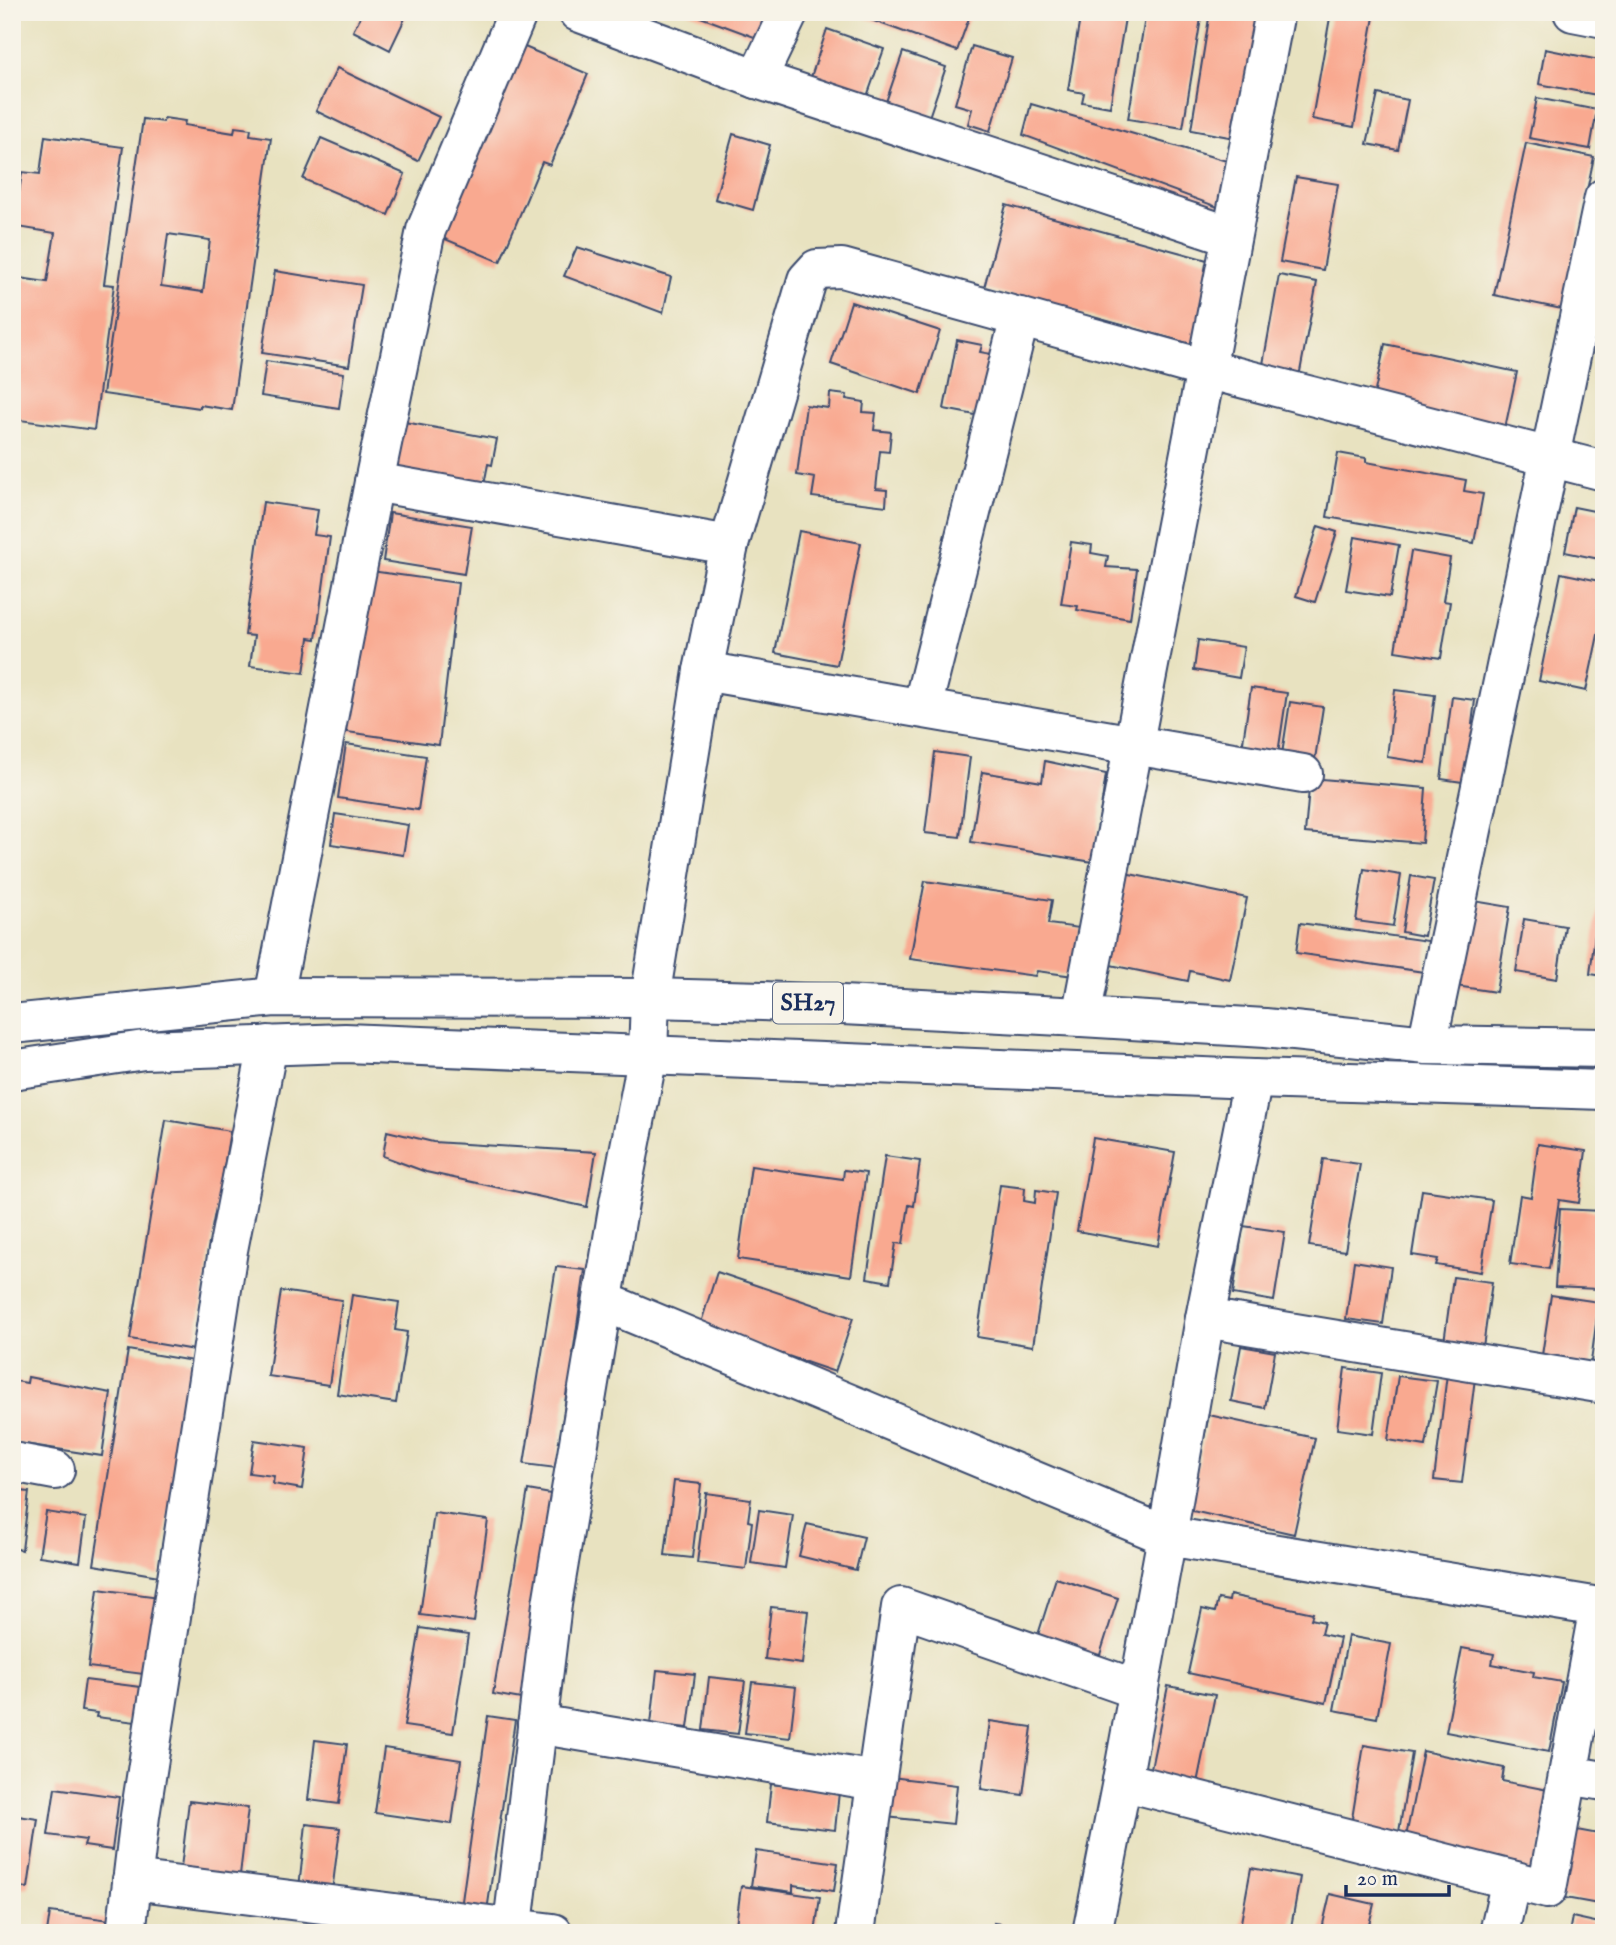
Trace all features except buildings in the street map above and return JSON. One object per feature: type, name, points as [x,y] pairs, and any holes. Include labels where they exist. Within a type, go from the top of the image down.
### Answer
[{"type":"street","points":[[274,997],[426,230],[445,179],[518,12]]},
{"type":"street","points":[[578,12],[757,79],[1231,236]]},
{"type":"street","points":[[757,79],[789,12]]},
{"type":"street","points":[[1081,1017],[1275,12]]},
{"type":"street","points":[[1573,12],[1604,18]]},
{"type":"street","points":[[1427,1045],[1604,198]]},
{"type":"street","points":[[512,1930],[552,1604],[619,1203],[648,1055],[650,998],[703,671],[729,545],[807,280],[817,269],[842,268],[1206,369],[1604,471]]},
{"type":"street","points":[[922,708],[1020,317]]},
{"type":"street","points":[[374,482],[729,545]]},
{"type":"street","points":[[703,671],[1303,774]]},
{"type":"street","name":"SH27","points":[[12,1024],[274,997],[650,998],[763,1001],[1265,1028],[1427,1045],[1604,1048]]},
{"type":"street","name":"SH27","points":[[12,1070],[144,1050],[345,1043],[1253,1079],[1604,1090]]},
{"type":"street","points":[[126,1933],[228,1251],[268,1045]]},
{"type":"street","points":[[1092,1933],[1139,1690],[1205,1318],[1253,1079]]},
{"type":"street","points":[[603,1301],[1167,1536],[1601,1598],[1586,1778],[1547,1889],[1122,1781]]},
{"type":"street","points":[[1205,1318],[1604,1384]]},
{"type":"street","points":[[12,1462],[55,1470]]},
{"type":"street","points":[[855,1933],[901,1607],[1139,1690]]},
{"type":"street","points":[[537,1724],[876,1781]]},
{"type":"street","points":[[132,1880],[512,1930],[553,1933]]},
{"type":"street","points":[[1499,1933],[1511,1880]]}]
